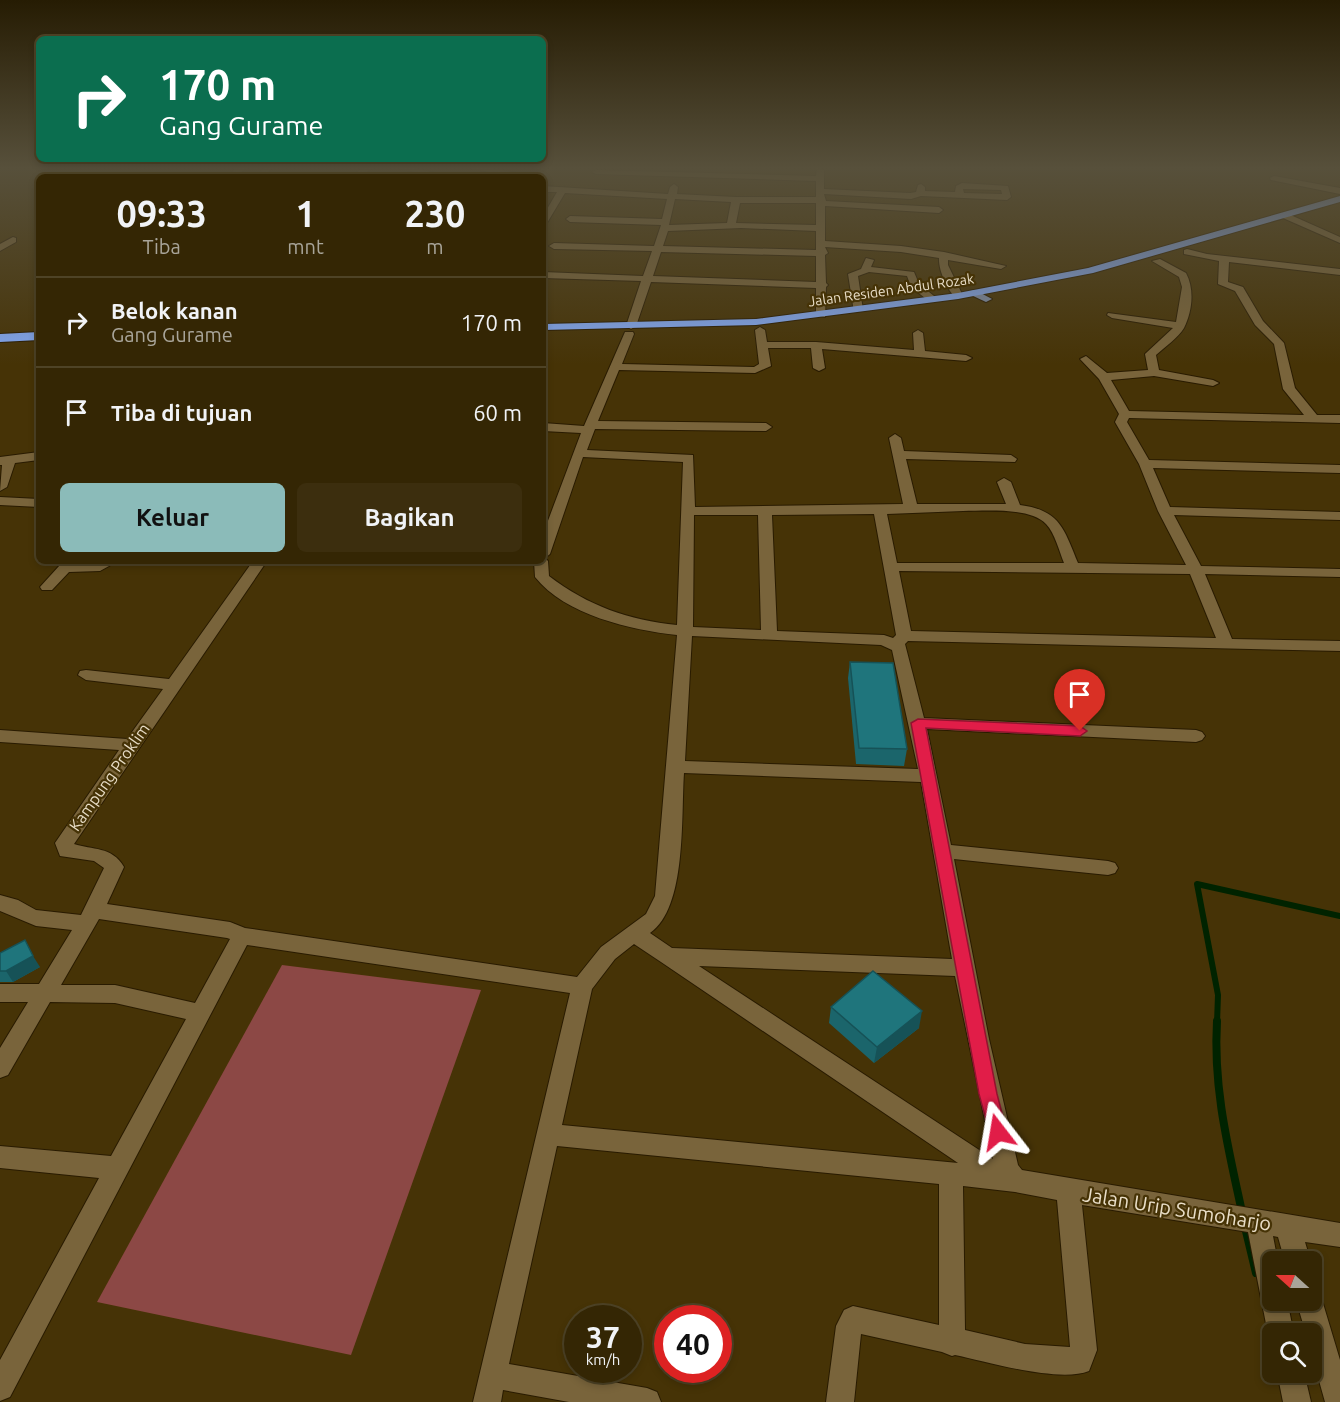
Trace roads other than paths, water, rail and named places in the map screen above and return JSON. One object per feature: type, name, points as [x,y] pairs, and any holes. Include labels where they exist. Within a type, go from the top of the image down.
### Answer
[{"type":"highway","name":"Jalan Residen Abdul Rozak","points":[[546,334],[756,322],[934,300],[1089,271],[1231,233]]},
{"type":"highway","name":"Jalan Residen Abdul Rozak","points":[[546,327],[760,330],[846,322],[1074,282],[1157,261],[1243,233]]},
{"type":"highway","points":[[0,338],[36,336]]},
{"type":"highway","points":[[0,345],[36,343]]},
{"type":"main road","points":[[975,293],[986,299]]},
{"type":"street","points":[[546,546],[579,453],[630,330],[662,233]]},
{"type":"street","points":[[821,233],[822,315]]},
{"type":"street","points":[[1325,233],[1340,240]]},
{"type":"street","points":[[0,248],[13,240]]},
{"type":"street","points":[[554,246],[657,250],[870,247],[944,255],[1001,266]]},
{"type":"street","points":[[867,269],[870,247]]},
{"type":"street","points":[[1187,252],[1224,259],[1340,273]]},
{"type":"street","points":[[944,255],[943,265],[957,296]]},
{"type":"street","points":[[1224,259],[1223,284],[1239,289],[1259,323],[1276,339],[1284,359],[1289,389],[1313,418]]},
{"type":"street","points":[[1154,373],[1149,359],[1151,354],[1180,326],[1186,303],[1186,281],[1183,275],[1157,261]]},
{"type":"street","points":[[858,310],[854,274],[867,269],[911,274],[915,285],[934,300]]},
{"type":"street","points":[[546,275],[823,285]]},
{"type":"street","points":[[1112,315],[1180,326]]},
{"type":"street","points":[[616,367],[755,370],[765,366],[760,330]]},
{"type":"street","points":[[918,333],[920,356]]},
{"type":"street","points":[[763,345],[816,345],[920,356],[966,358]]},
{"type":"street","points":[[816,345],[819,368]]},
{"type":"street","points":[[1086,359],[1104,378],[1125,414],[1121,426],[1144,464],[1165,511],[1196,570],[1225,641]]},
{"type":"street","points":[[1104,378],[1154,373],[1212,383]]},
{"type":"street","points":[[1125,414],[1340,418]]},
{"type":"street","points":[[546,427],[766,427]]},
{"type":"street","points":[[895,438],[911,508]]},
{"type":"street","points":[[487,1402],[582,986],[608,952],[650,924],[661,911],[667,887],[685,632],[689,458],[579,453]]},
{"type":"street","points":[[899,455],[1011,459]]},
{"type":"street","points":[[0,487],[5,461],[36,456]]},
{"type":"street","points":[[1144,464],[1340,469]]},
{"type":"street","points":[[1004,482],[1014,508]]},
{"type":"street","points":[[0,501],[36,504]]},
{"type":"street","points":[[687,511],[1014,508],[1041,512],[1051,519],[1073,567]]},
{"type":"street","points":[[765,510],[769,635]]},
{"type":"street","points":[[880,510],[891,567],[900,640],[918,723],[988,1094],[1009,1180]]},
{"type":"street","points":[[1165,511],[1340,516]]},
{"type":"street","points":[[47,587],[65,568],[100,567],[106,564]]},
{"type":"street","name":"Kampung Proklim","points":[[0,1068],[90,916],[114,867],[111,861],[100,855],[67,851],[64,843],[258,564]]},
{"type":"street","points":[[541,564],[542,577],[556,591],[577,604],[625,621],[685,632],[884,640],[1225,641],[1340,645]]},
{"type":"street","points":[[891,567],[1073,567],[1340,573]]},
{"type":"street","points":[[86,675],[174,685]]},
{"type":"street","points":[[918,723],[1196,736]]},
{"type":"street","points":[[0,736],[130,745]]},
{"type":"street","points":[[674,767],[928,776]]},
{"type":"street","points":[[942,851],[1108,868]]},
{"type":"street","points":[[0,903],[13,905],[20,912],[37,918],[90,916],[230,930],[242,936],[582,986]]},
{"type":"street","points":[[634,933],[1009,1180]]},
{"type":"street","points":[[0,1387],[242,936]]},
{"type":"street","points":[[667,956],[964,968]]},
{"type":"street","points":[[0,993],[115,994],[200,1013]]},
{"type":"street","points":[[548,1134],[1009,1180]]},
{"type":"street","points":[[0,1157],[116,1168]]},
{"type":"street","points":[[951,1175],[952,1343]]},
{"type":"street","name":"Jalan Urip Sumoharjo","points":[[1009,1180],[1340,1234]]},
{"type":"street","points":[[840,1402],[851,1320],[861,1319],[952,1343],[1044,1360],[1079,1360],[1084,1350],[1068,1191]]},
{"type":"street","points":[[1245,1220],[1262,1266]]},
{"type":"street","points":[[1288,1227],[1295,1251]]},
{"type":"street","points":[[1312,1311],[1339,1402]]},
{"type":"street","points":[[493,1375],[647,1402]]},
{"type":"street","points":[[1293,1383],[1297,1402]]},
{"type":"waterway","points":[[1217,1023],[1218,995],[1197,884],[1340,916]]},
{"type":"waterway","points":[[1217,1021],[1219,1094],[1242,1212]]},
{"type":"waterway","points":[[1245,1227],[1256,1273]]}]
